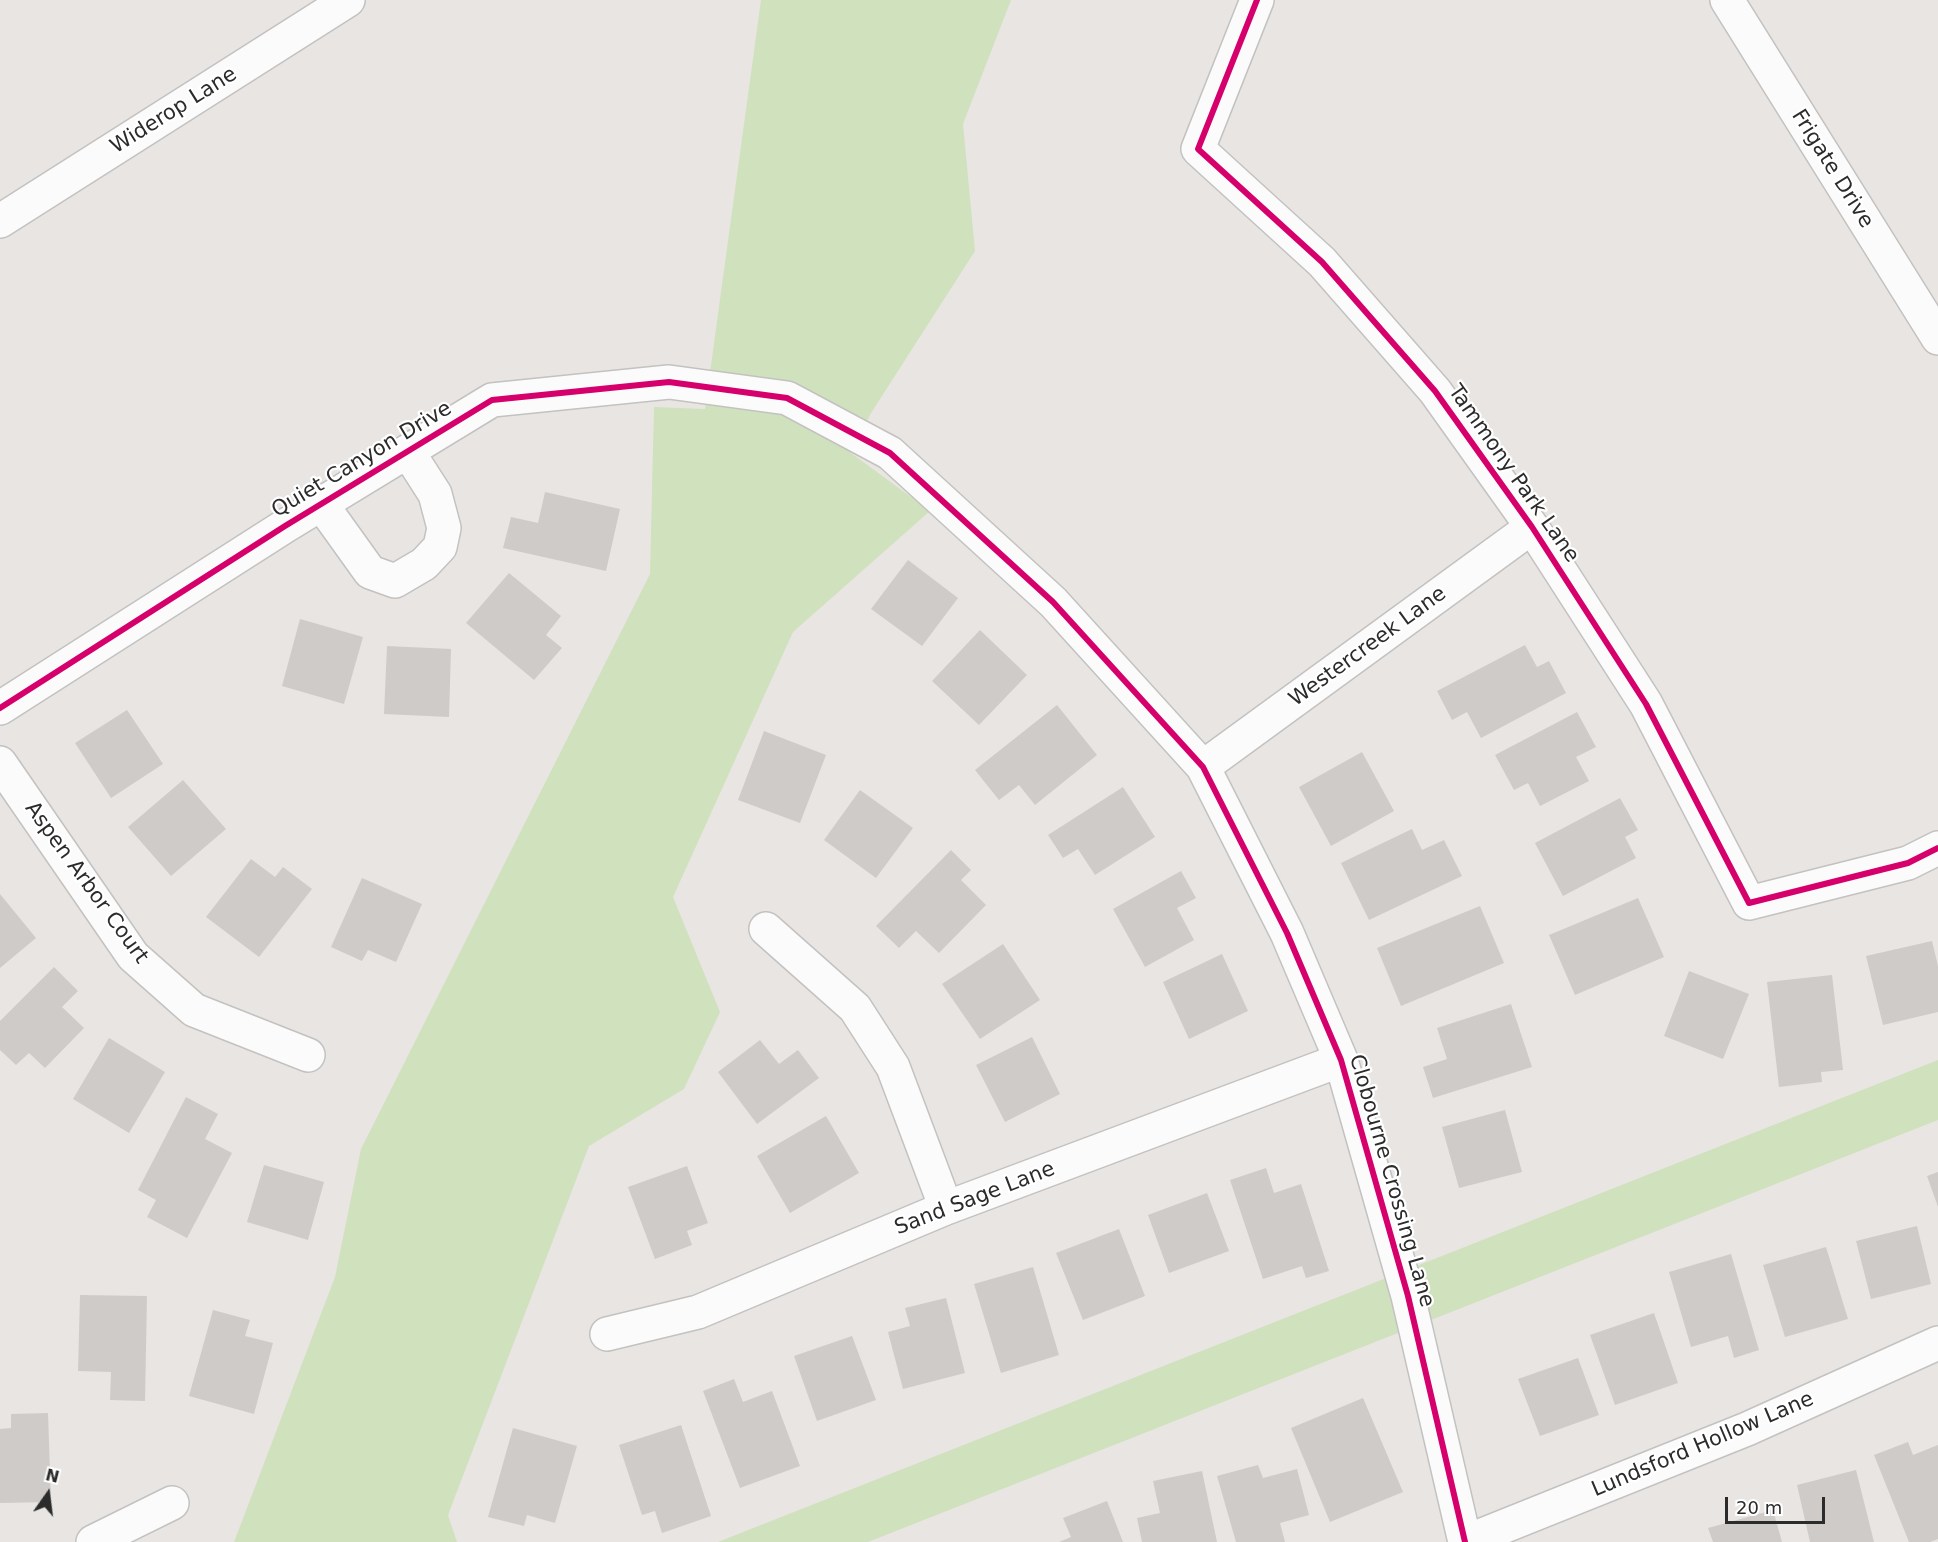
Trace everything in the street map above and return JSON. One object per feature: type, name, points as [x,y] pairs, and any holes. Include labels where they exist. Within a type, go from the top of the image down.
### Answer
[{"type":"street","name":"Widerop Lane","points":[[0,221],[348,0]]},
{"type":"street","name":"Tammony Park Lane","points":[[1257,0],[1198,148],[1322,262],[1435,391],[1533,527],[1646,704],[1749,903],[1908,863],[1938,848]]},
{"type":"street","name":"Frigate Drive","points":[[1727,0],[1938,338]]},
{"type":"street","name":"Quiet Canyon Drive","points":[[0,708],[492,400],[669,382],[787,398]]},
{"type":"street","name":"Clobourne Crossing Lane","points":[[787,398],[890,453],[1053,602],[1203,767],[1287,933],[1341,1060],[1408,1296],[1465,1542]]},
{"type":"street","points":[[322,505],[370,572],[395,581],[424,564],[440,547],[444,528],[435,494],[408,452]]},
{"type":"street","name":"Westercreek Lane","points":[[1203,767],[1533,527]]},
{"type":"street","name":"Aspen Arbor Court","points":[[0,763],[134,956],[194,1010],[308,1055]]},
{"type":"street","points":[[766,929],[855,1008],[893,1067],[946,1208]]},
{"type":"street","name":"Sand Sage Lane","points":[[607,1334],[698,1312],[946,1208],[1341,1060]]},
{"type":"street","name":"Lundsford Hollow Lane","points":[[1465,1542],[1747,1429],[1938,1343]]},
{"type":"street","points":[[93,1542],[172,1503]]},
{"type":"green space","points":[[761,0],[1011,0],[963,124],[975,251],[871,413],[851,453],[930,511],[793,632],[673,897],[720,1012],[684,1089],[589,1146],[448,1515],[457,1542],[234,1542],[335,1277],[361,1149],[650,574],[654,407],[705,409]]},
{"type":"green space","points":[[1938,1060],[1938,1120],[868,1542],[718,1542]]},
{"type":"building","points":[[545,492],[620,509],[606,571],[503,548],[511,517],[538,523]]},
{"type":"building","points":[[908,560],[958,598],[922,646],[871,609]]},
{"type":"building","points":[[509,573],[561,616],[546,635],[562,648],[534,680],[466,623]]},
{"type":"building","points":[[300,619],[363,637],[344,704],[282,686]]},
{"type":"building","points":[[980,630],[1027,675],[979,725],[932,681]]},
{"type":"building","points":[[1525,645],[1537,667],[1549,661],[1566,693],[1481,738],[1467,712],[1452,720],[1437,691]]},
{"type":"building","points":[[387,646],[451,649],[449,717],[384,714]]},
{"type":"building","points":[[1057,705],[1097,755],[1035,805],[1019,785],[999,800],[975,770]]},
{"type":"building","points":[[127,710],[163,764],[111,798],[75,743]]},
{"type":"building","points":[[1577,712],[1596,747],[1576,757],[1589,781],[1540,806],[1528,783],[1514,790],[1495,755]]},
{"type":"building","points":[[764,731],[826,755],[800,823],[738,800]]},
{"type":"building","points":[[1362,752],[1394,811],[1331,846],[1299,787]]},
{"type":"building","points":[[183,780],[226,829],[171,876],[128,827]]},
{"type":"building","points":[[1123,787],[1155,837],[1095,875],[1078,849],[1063,858],[1048,835]]},
{"type":"building","points":[[860,790],[913,828],[876,878],[824,840]]},
{"type":"building","points":[[1620,798],[1638,830],[1625,837],[1636,858],[1563,896],[1535,843]]},
{"type":"building","points":[[1412,829],[1422,850],[1444,840],[1462,876],[1369,920],[1341,863]]},
{"type":"building","points":[[951,850],[971,870],[961,880],[986,905],[939,953],[916,931],[899,948],[876,926]]},
{"type":"building","points":[[251,859],[275,877],[283,867],[312,889],[259,957],[206,917]]},
{"type":"building","points":[[1181,871],[1196,898],[1177,908],[1194,940],[1145,967],[1113,909]]},
{"type":"building","points":[[362,878],[422,904],[396,962],[368,950],[362,961],[331,947]]},
{"type":"building","points":[[0,894],[36,938],[0,968]]},
{"type":"building","points":[[1638,898],[1664,957],[1575,995],[1549,935]]},
{"type":"building","points":[[1480,906],[1504,963],[1401,1006],[1377,948]]},
{"type":"building","points":[[1932,941],[1938,966],[1938,1012],[1883,1025],[1866,956]]},
{"type":"building","points":[[1003,944],[1040,1000],[980,1039],[942,984]]},
{"type":"building","points":[[1222,954],[1248,1011],[1189,1039],[1163,982]]},
{"type":"building","points":[[54,967],[78,991],[62,1007],[84,1028],[45,1068],[29,1053],[16,1065],[0,1050],[0,1021]]},
{"type":"building","points":[[1689,971],[1749,994],[1723,1059],[1664,1036]]},
{"type":"building","points":[[1832,975],[1843,1070],[1821,1072],[1822,1082],[1779,1087],[1767,982]]},
{"type":"building","points":[[1511,1004],[1532,1067],[1433,1098],[1423,1067],[1447,1059],[1437,1028]]},
{"type":"building","points":[[1032,1037],[1060,1094],[1005,1122],[976,1065]]},
{"type":"building","points":[[109,1038],[165,1072],[129,1133],[73,1099]]},
{"type":"building","points":[[760,1040],[779,1064],[798,1050],[819,1078],[757,1124],[718,1072]]},
{"type":"building","points":[[186,1097],[218,1114],[205,1139],[232,1153],[187,1238],[147,1217],[156,1200],[138,1190]]},
{"type":"building","points":[[1505,1110],[1522,1172],[1459,1188],[1442,1127]]},
{"type":"building","points":[[826,1116],[859,1173],[790,1213],[757,1156]]},
{"type":"building","points":[[264,1165],[324,1182],[308,1240],[247,1222]]},
{"type":"building","points":[[687,1166],[708,1223],[687,1231],[692,1245],[655,1259],[628,1187]]},
{"type":"building","points":[[1266,1168],[1274,1193],[1301,1184],[1329,1271],[1306,1278],[1302,1266],[1263,1279],[1230,1180]]},
{"type":"building","points":[[1938,1172],[1938,1207],[1927,1176]]},
{"type":"building","points":[[1207,1193],[1229,1251],[1169,1273],[1148,1215]]},
{"type":"building","points":[[1917,1226],[1931,1284],[1871,1299],[1856,1241]]},
{"type":"building","points":[[1119,1229],[1145,1296],[1083,1320],[1056,1253]]},
{"type":"building","points":[[1826,1247],[1848,1319],[1785,1337],[1763,1265]]},
{"type":"building","points":[[1731,1254],[1759,1350],[1734,1358],[1728,1336],[1691,1347],[1669,1272]]},
{"type":"building","points":[[1033,1267],[1059,1355],[1001,1373],[974,1284]]},
{"type":"building","points":[[80,1295],[147,1296],[145,1401],[110,1400],[111,1372],[78,1371]]},
{"type":"building","points":[[946,1298],[965,1373],[903,1389],[888,1332],[910,1326],[905,1308]]},
{"type":"building","points":[[213,1310],[250,1320],[245,1336],[273,1343],[254,1414],[189,1396]]},
{"type":"building","points":[[1654,1313],[1678,1383],[1615,1405],[1590,1335]]},
{"type":"building","points":[[852,1336],[876,1400],[817,1421],[794,1356]]},
{"type":"building","points":[[1578,1358],[1599,1415],[1540,1436],[1518,1379]]},
{"type":"building","points":[[734,1379],[743,1402],[772,1391],[800,1466],[740,1488],[703,1391]]},
{"type":"building","points":[[1363,1398],[1403,1492],[1330,1522],[1291,1428]]},
{"type":"building","points":[[48,1413],[51,1502],[0,1503],[0,1429],[11,1428],[11,1414]]},
{"type":"building","points":[[681,1425],[711,1516],[662,1533],[655,1511],[642,1515],[619,1445]]},
{"type":"building","points":[[513,1428],[577,1446],[555,1523],[527,1515],[524,1526],[488,1517]]},
{"type":"building","points":[[1908,1442],[1913,1455],[1938,1445],[1938,1539],[1930,1542],[1909,1542],[1874,1455]]},
{"type":"building","points":[[1258,1465],[1263,1478],[1297,1469],[1309,1515],[1280,1523],[1285,1542],[1236,1542],[1217,1476]]},
{"type":"building","points":[[1856,1470],[1874,1542],[1810,1542],[1797,1485]]},
{"type":"building","points":[[1202,1471],[1217,1542],[1142,1542],[1137,1518],[1160,1513],[1153,1481]]},
{"type":"building","points":[[1107,1501],[1123,1542],[1059,1542],[1071,1537],[1063,1518]]},
{"type":"building","points":[[1773,1510],[1782,1542],[1713,1542],[1708,1528]]},
{"type":"cycle path","points":[[1257,0],[1198,149],[1322,262],[1435,391],[1532,527],[1646,704],[1749,903],[1908,863],[1938,848]]},
{"type":"cycle path","points":[[0,708],[285,526],[492,400],[669,382],[787,398],[890,453],[1053,602],[1203,767],[1287,933],[1341,1060],[1408,1296],[1465,1542]]}]
